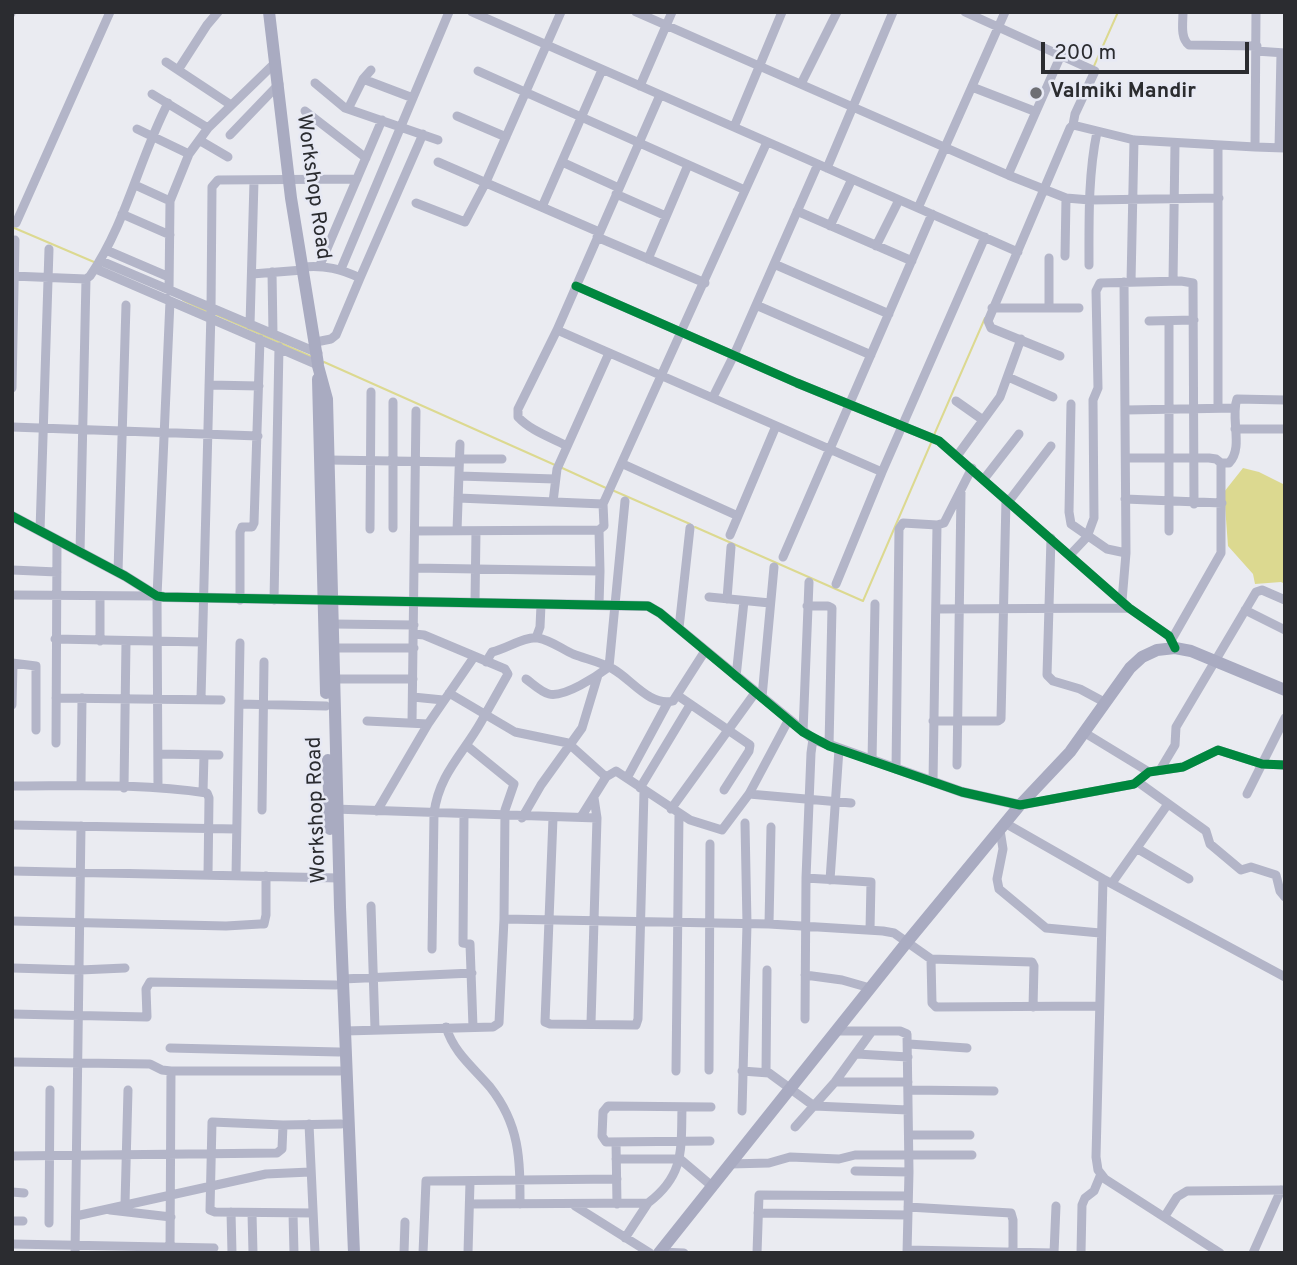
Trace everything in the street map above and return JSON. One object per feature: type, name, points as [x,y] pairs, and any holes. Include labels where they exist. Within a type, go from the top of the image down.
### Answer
[{"type":"main road","name":"Workshop Road","points":[[269,12],[289,181],[327,399],[326,706],[340,982],[339,1052],[346,1253]]},
{"type":"main road","name":"Workshop Road","points":[[318,358],[317,399],[327,600],[333,648],[333,809]]},
{"type":"main road","points":[[660,1252],[1002,826],[1085,733],[1138,661],[1174,644],[1285,690]]},
{"type":"main road","name":"Workshop Road","points":[[340,982],[345,1031],[354,1253]]},
{"type":"street","points":[[16,223],[110,12]]},
{"type":"street","points":[[178,70],[218,12]]},
{"type":"street","points":[[341,269],[449,12]]},
{"type":"street","points":[[472,12],[1016,251]]},
{"type":"street","points":[[416,203],[465,222],[486,182],[561,12]]},
{"type":"street","points":[[636,12],[945,148],[1066,198],[1219,198]]},
{"type":"street","points":[[640,86],[673,12]]},
{"type":"street","points":[[734,127],[782,12]]},
{"type":"street","points":[[801,84],[837,12]]},
{"type":"street","points":[[713,397],[797,211],[823,166],[852,106],[893,12]]},
{"type":"street","points":[[965,12],[1095,73],[1042,189],[988,319],[989,327],[1060,356]]},
{"type":"street","points":[[918,208],[1004,12]]},
{"type":"street","points":[[1073,125],[1134,140],[1282,148],[1283,53],[1189,45],[1183,34],[1183,12]]},
{"type":"street","points":[[1255,147],[1256,12]]},
{"type":"street","points":[[1008,175],[1061,55]]},
{"type":"street","points":[[166,62],[231,105]]},
{"type":"street","points":[[158,788],[158,596],[170,201],[189,153],[208,128],[276,62]]},
{"type":"street","points":[[542,207],[602,69]]},
{"type":"street","points":[[348,109],[363,79],[371,70]]},
{"type":"street","points":[[478,71],[746,190]]},
{"type":"street","points":[[363,79],[413,98]]},
{"type":"street","points":[[315,83],[348,109],[439,140]]},
{"type":"street","points":[[230,135],[279,84]]},
{"type":"street","points":[[972,87],[1034,111]]},
{"type":"street","points":[[152,94],[208,128]]},
{"type":"street","points":[[567,446],[534,430],[517,417],[518,410],[557,330],[660,94]]},
{"type":"street","points":[[79,553],[86,279],[106,250],[135,185],[151,136],[168,103]]},
{"type":"street","points":[[305,111],[366,158]]},
{"type":"street","points":[[457,116],[506,137]]},
{"type":"street","points":[[320,265],[382,120]]},
{"type":"street","points":[[137,129],[189,153]]},
{"type":"street","points":[[1089,265],[1090,200],[1097,132]]},
{"type":"street","points":[[318,358],[336,335],[422,134]]},
{"type":"street","points":[[199,140],[228,157]]},
{"type":"street","points":[[1125,604],[1128,282],[1134,140]]},
{"type":"street","points":[[415,531],[599,530],[604,526],[603,504],[767,142]]},
{"type":"street","points":[[1173,281],[1175,144]]},
{"type":"street","points":[[1218,145],[1218,408]]},
{"type":"street","points":[[439,162],[705,283]]},
{"type":"street","points":[[562,162],[666,216]]},
{"type":"street","points":[[648,259],[688,165]]},
{"type":"street","points":[[201,699],[212,187],[218,180],[356,179]]},
{"type":"street","points":[[830,226],[852,179]]},
{"type":"street","points":[[250,325],[254,181]]},
{"type":"street","points":[[135,185],[170,201]]},
{"type":"street","points":[[1065,256],[1066,198]]},
{"type":"street","points":[[876,246],[899,200]]},
{"type":"street","points":[[797,211],[912,261]]},
{"type":"street","points":[[122,214],[170,235]]},
{"type":"street","points":[[783,557],[932,214]]},
{"type":"street","points":[[836,584],[985,237]]},
{"type":"street","points":[[12,388],[15,240]]},
{"type":"street","points":[[40,531],[49,249]]},
{"type":"street","points":[[106,250],[169,277]]},
{"type":"street","points":[[1049,258],[1049,308]]},
{"type":"street","points":[[774,264],[889,314]]},
{"type":"street","points":[[98,265],[211,313],[272,334],[318,358]]},
{"type":"street","points":[[252,274],[320,265],[341,269],[360,278]]},
{"type":"street","points":[[272,272],[272,334]]},
{"type":"street","points":[[14,276],[86,279]]},
{"type":"street","points":[[1070,555],[1087,537],[1093,524],[1093,400],[1098,388],[1096,288],[1100,283],[1193,283],[1195,504]]},
{"type":"street","points":[[576,286],[849,405],[933,438],[972,468],[1174,644],[1221,553],[1221,463],[1216,458],[1126,458]]},
{"type":"street","points":[[118,572],[126,304]]},
{"type":"street","points":[[756,305],[871,355]]},
{"type":"street","points":[[992,308],[1079,308]]},
{"type":"street","points":[[211,313],[279,348],[318,358]]},
{"type":"street","points":[[1149,321],[1194,320]]},
{"type":"street","points":[[1169,321],[1169,531]]},
{"type":"street","points":[[557,330],[882,472]]},
{"type":"street","points":[[240,600],[240,532],[242,527],[253,527],[254,523],[260,339]]},
{"type":"street","points":[[957,456],[1000,397],[1021,339]]},
{"type":"street","points":[[274,600],[279,348]]},
{"type":"street","points":[[553,502],[557,471],[610,353]]},
{"type":"street","points":[[1008,377],[1053,397]]},
{"type":"street","points":[[209,385],[259,386]]},
{"type":"street","points":[[370,529],[371,392]]},
{"type":"street","points":[[1221,463],[1229,463],[1234,458],[1236,401],[1285,400]]},
{"type":"street","points":[[956,401],[983,421]]},
{"type":"street","points":[[393,402],[393,528]]},
{"type":"street","points":[[1072,404],[1069,517],[1072,526],[1107,549],[1125,553]]},
{"type":"street","points":[[1126,410],[1235,408]]},
{"type":"street","points":[[412,723],[416,411]]},
{"type":"street","points":[[730,535],[776,426]]},
{"type":"street","points":[[12,427],[258,436]]},
{"type":"street","points":[[1235,429],[1285,429]]},
{"type":"street","points":[[984,479],[1019,434]]},
{"type":"street","points":[[457,531],[460,444]]},
{"type":"street","points":[[933,721],[1000,720],[1008,500],[1051,446]]},
{"type":"street","points":[[328,460],[502,459]]},
{"type":"street","points":[[623,464],[738,516]]},
{"type":"street","points":[[896,769],[899,528],[905,523],[937,525],[947,520],[972,468]]},
{"type":"street","points":[[459,476],[557,471]]},
{"type":"street","points":[[957,765],[961,487]]},
{"type":"street","points":[[458,498],[603,504]]},
{"type":"street","points":[[1125,499],[1195,504],[1222,503]]},
{"type":"street","points":[[526,679],[544,692],[563,693],[609,667],[625,501]]},
{"type":"street","points":[[12,516],[158,596]]},
{"type":"street","points":[[933,782],[937,525]]},
{"type":"street","points":[[679,628],[690,528]]},
{"type":"street","points":[[599,530],[599,605]]},
{"type":"street","points":[[475,602],[476,531]]},
{"type":"street","points":[[1051,538],[1047,675],[1053,681],[1080,688],[1106,703]]},
{"type":"street","points":[[55,743],[58,541]]},
{"type":"street","points":[[727,600],[731,547]]},
{"type":"street","points":[[676,1071],[676,812],[729,732],[759,695],[774,567]]},
{"type":"street","points":[[415,568],[600,571]]},
{"type":"street","points":[[12,570],[57,572]]},
{"type":"street","points":[[803,732],[809,582]]},
{"type":"street","points":[[1160,770],[1176,743],[1176,726],[1259,590],[1285,600]]},
{"type":"street","points":[[12,596],[158,596],[240,600],[648,606],[679,628],[813,739],[962,792],[1020,805],[1138,782],[1149,772],[1183,767],[1218,750],[1262,764],[1285,765]]},
{"type":"street","points":[[100,597],[100,641]]},
{"type":"street","points":[[709,597],[769,604]]},
{"type":"street","points":[[736,677],[744,601]]},
{"type":"street","points":[[872,761],[875,604]]},
{"type":"street","points":[[936,610],[1125,604]]},
{"type":"street","points":[[536,638],[540,626],[541,605]]},
{"type":"street","points":[[807,606],[832,608],[836,802],[830,880]]},
{"type":"street","points":[[1245,610],[1285,630]]},
{"type":"street","points":[[332,624],[414,629],[505,669],[508,674],[440,785],[434,813],[432,949]]},
{"type":"street","points":[[486,662],[492,652],[536,638],[609,667],[638,689],[657,700],[668,702],[673,701],[705,651]]},
{"type":"street","points":[[55,639],[202,642]]},
{"type":"street","points":[[124,788],[125,641]]},
{"type":"street","points":[[236,876],[240,643]]},
{"type":"street","points":[[333,648],[414,648]]},
{"type":"street","points":[[377,811],[428,724],[474,657]]},
{"type":"street","points":[[262,810],[264,662]]},
{"type":"street","points":[[12,705],[13,664],[36,666],[36,730]]},
{"type":"street","points":[[522,818],[541,785],[586,722],[598,675]]},
{"type":"street","points":[[334,679],[413,679]]},
{"type":"street","points":[[677,695],[748,743],[750,748],[724,790]]},
{"type":"street","points":[[412,697],[446,697],[515,732],[563,741],[606,778]]},
{"type":"street","points":[[56,698],[221,699]]},
{"type":"street","points":[[81,785],[82,698]]},
{"type":"street","points":[[627,778],[668,702]]},
{"type":"street","points":[[239,704],[326,706]]},
{"type":"street","points":[[553,818],[545,1022],[632,1026],[637,1022],[643,790],[690,705]]},
{"type":"street","points":[[1247,794],[1285,718]]},
{"type":"street","points":[[581,817],[606,778],[616,771],[676,812],[697,823],[722,831],[749,794],[789,719]]},
{"type":"street","points":[[367,721],[428,724]]},
{"type":"street","points":[[1085,733],[1149,772]]},
{"type":"street","points":[[806,1018],[806,878],[813,739]]},
{"type":"street","points":[[345,1031],[492,1027],[499,1023],[505,919],[505,817],[513,782],[466,745]]},
{"type":"street","points":[[158,754],[219,755]]},
{"type":"street","points":[[203,792],[204,755]]},
{"type":"street","points":[[1138,782],[1206,831],[1210,844],[1241,870],[1252,867],[1276,875],[1285,897]]},
{"type":"street","points":[[12,786],[81,785],[207,793],[208,875]]},
{"type":"street","points":[[749,794],[851,803]]},
{"type":"street","points":[[591,1023],[597,818],[594,798]]},
{"type":"street","points":[[1168,804],[1138,849],[1107,881],[1100,933],[1096,1157],[1105,1179],[1165,1216],[1204,1248],[1220,1253]]},
{"type":"street","points":[[333,809],[522,818],[597,818]]},
{"type":"street","points":[[464,814],[463,943],[470,944],[473,1027]]},
{"type":"street","points":[[742,1111],[747,924],[745,823]]},
{"type":"street","points":[[12,825],[236,829]]},
{"type":"street","points":[[1002,826],[1285,977]]},
{"type":"street","points":[[1002,826],[1003,849],[997,879],[999,889],[1046,928],[1100,933]]},
{"type":"street","points":[[75,1248],[81,827]]},
{"type":"street","points":[[769,924],[771,827]]},
{"type":"street","points":[[709,1070],[710,844]]},
{"type":"street","points":[[1138,849],[1189,879]]},
{"type":"street","points":[[12,871],[336,878]]},
{"type":"street","points":[[12,920],[226,926],[264,924],[267,915],[267,876]]},
{"type":"street","points":[[806,878],[871,882],[870,930]]},
{"type":"street","points":[[371,906],[374,1029]]},
{"type":"street","points":[[505,919],[806,925],[894,933],[931,959],[1032,962],[1033,1007]]},
{"type":"street","points":[[931,959],[931,995],[934,1006],[1099,1006]]},
{"type":"street","points":[[12,968],[125,968]]},
{"type":"street","points":[[766,1072],[767,970]]},
{"type":"street","points":[[12,1014],[147,1017],[146,989],[150,982],[340,982],[373,977],[472,973]]},
{"type":"street","points":[[806,975],[842,980],[870,988]]},
{"type":"street","points":[[446,1027],[454,1048],[491,1089],[506,1112],[520,1155],[520,1204]]},
{"type":"street","points":[[836,1031],[907,1034],[907,1251],[1054,1253],[1056,1206]]},
{"type":"street","points":[[795,1127],[835,1082],[872,1031]]},
{"type":"street","points":[[909,1044],[967,1048]]},
{"type":"street","points":[[170,1048],[339,1052]]},
{"type":"street","points":[[857,1054],[908,1057]]},
{"type":"street","points":[[12,1062],[150,1064],[171,1071],[340,1070]]},
{"type":"street","points":[[170,1250],[171,1071]]},
{"type":"street","points":[[742,1071],[766,1072],[814,1106],[908,1110]]},
{"type":"street","points":[[835,1082],[994,1091]]},
{"type":"street","points":[[50,1090],[50,1223]]},
{"type":"street","points":[[125,1204],[128,1090]]},
{"type":"street","points":[[625,1237],[648,1203],[677,1169],[680,1159],[682,1107]]},
{"type":"street","points":[[710,1141],[603,1140],[604,1108],[711,1107]]},
{"type":"street","points":[[313,1213],[212,1212],[212,1122],[341,1124]]},
{"type":"street","points":[[309,1124],[315,1253]]},
{"type":"street","points":[[12,1156],[280,1152],[283,1125]]},
{"type":"street","points":[[909,1135],[970,1135]]},
{"type":"street","points":[[616,1142],[617,1204]]},
{"type":"street","points":[[730,1164],[769,1163],[790,1157],[839,1159],[855,1156],[972,1155]]},
{"type":"street","points":[[616,1158],[680,1159],[713,1187]]},
{"type":"street","points":[[855,1171],[909,1172]]},
{"type":"street","points":[[76,1216],[266,1174],[310,1172]]},
{"type":"street","points":[[1081,1253],[1082,1205],[1085,1198],[1094,1191],[1101,1174]]},
{"type":"street","points":[[423,1253],[426,1181],[617,1180]]},
{"type":"street","points":[[468,1253],[470,1182]]},
{"type":"street","points":[[1165,1216],[1177,1197],[1187,1191],[1283,1190],[1253,1253]]},
{"type":"street","points":[[12,1192],[24,1193]]},
{"type":"street","points":[[757,1253],[758,1199],[762,1194],[1011,1213],[1013,1252]]},
{"type":"street","points":[[470,1204],[648,1203]]},
{"type":"street","points":[[573,1205],[650,1253]]},
{"type":"street","points":[[758,1213],[908,1206]]},
{"type":"street","points":[[105,1209],[171,1217]]},
{"type":"street","points":[[232,1212],[232,1253]]},
{"type":"street","points":[[253,1213],[253,1253]]},
{"type":"street","points":[[293,1213],[294,1253]]},
{"type":"street","points":[[12,1221],[23,1221]]},
{"type":"street","points":[[404,1253],[405,1223]]},
{"type":"street","points":[[12,1244],[170,1250],[214,1248]]},
{"type":"street","points":[[660,1252],[684,1253]]},
{"type":"shaded area","points":[[1243,468],[1259,472],[1285,485],[1285,584],[1255,584],[1253,574],[1228,546],[1224,492]]},
{"type":"waterway","points":[[1094,66],[1118,12]]},
{"type":"waterway","points":[[12,227],[94,262]]},
{"type":"waterway","points":[[183,300],[206,311]]},
{"type":"waterway","points":[[215,314],[312,357]]},
{"type":"waterway","points":[[934,435],[985,318]]},
{"type":"waterway","points":[[324,362],[555,465]]},
{"type":"waterway","points":[[695,527],[863,601],[931,443]]},
{"type":"waterway","points":[[560,467],[606,488]]},
{"type":"waterway","points":[[612,490],[690,524]]},
{"type":"railway","points":[[12,16],[14,12]]},
{"type":"cycle path","points":[[576,286],[797,383],[939,441],[1129,608],[1169,636],[1175,648]]},
{"type":"cycle path","points":[[12,516],[157,596],[164,597],[648,606],[660,613],[803,732],[829,746],[962,792],[1020,805],[1134,784],[1149,772],[1183,767],[1218,750],[1262,764],[1285,765]]},
{"type":"place","name":"Valmiki Mandir","points":[[1036,93]]}]
